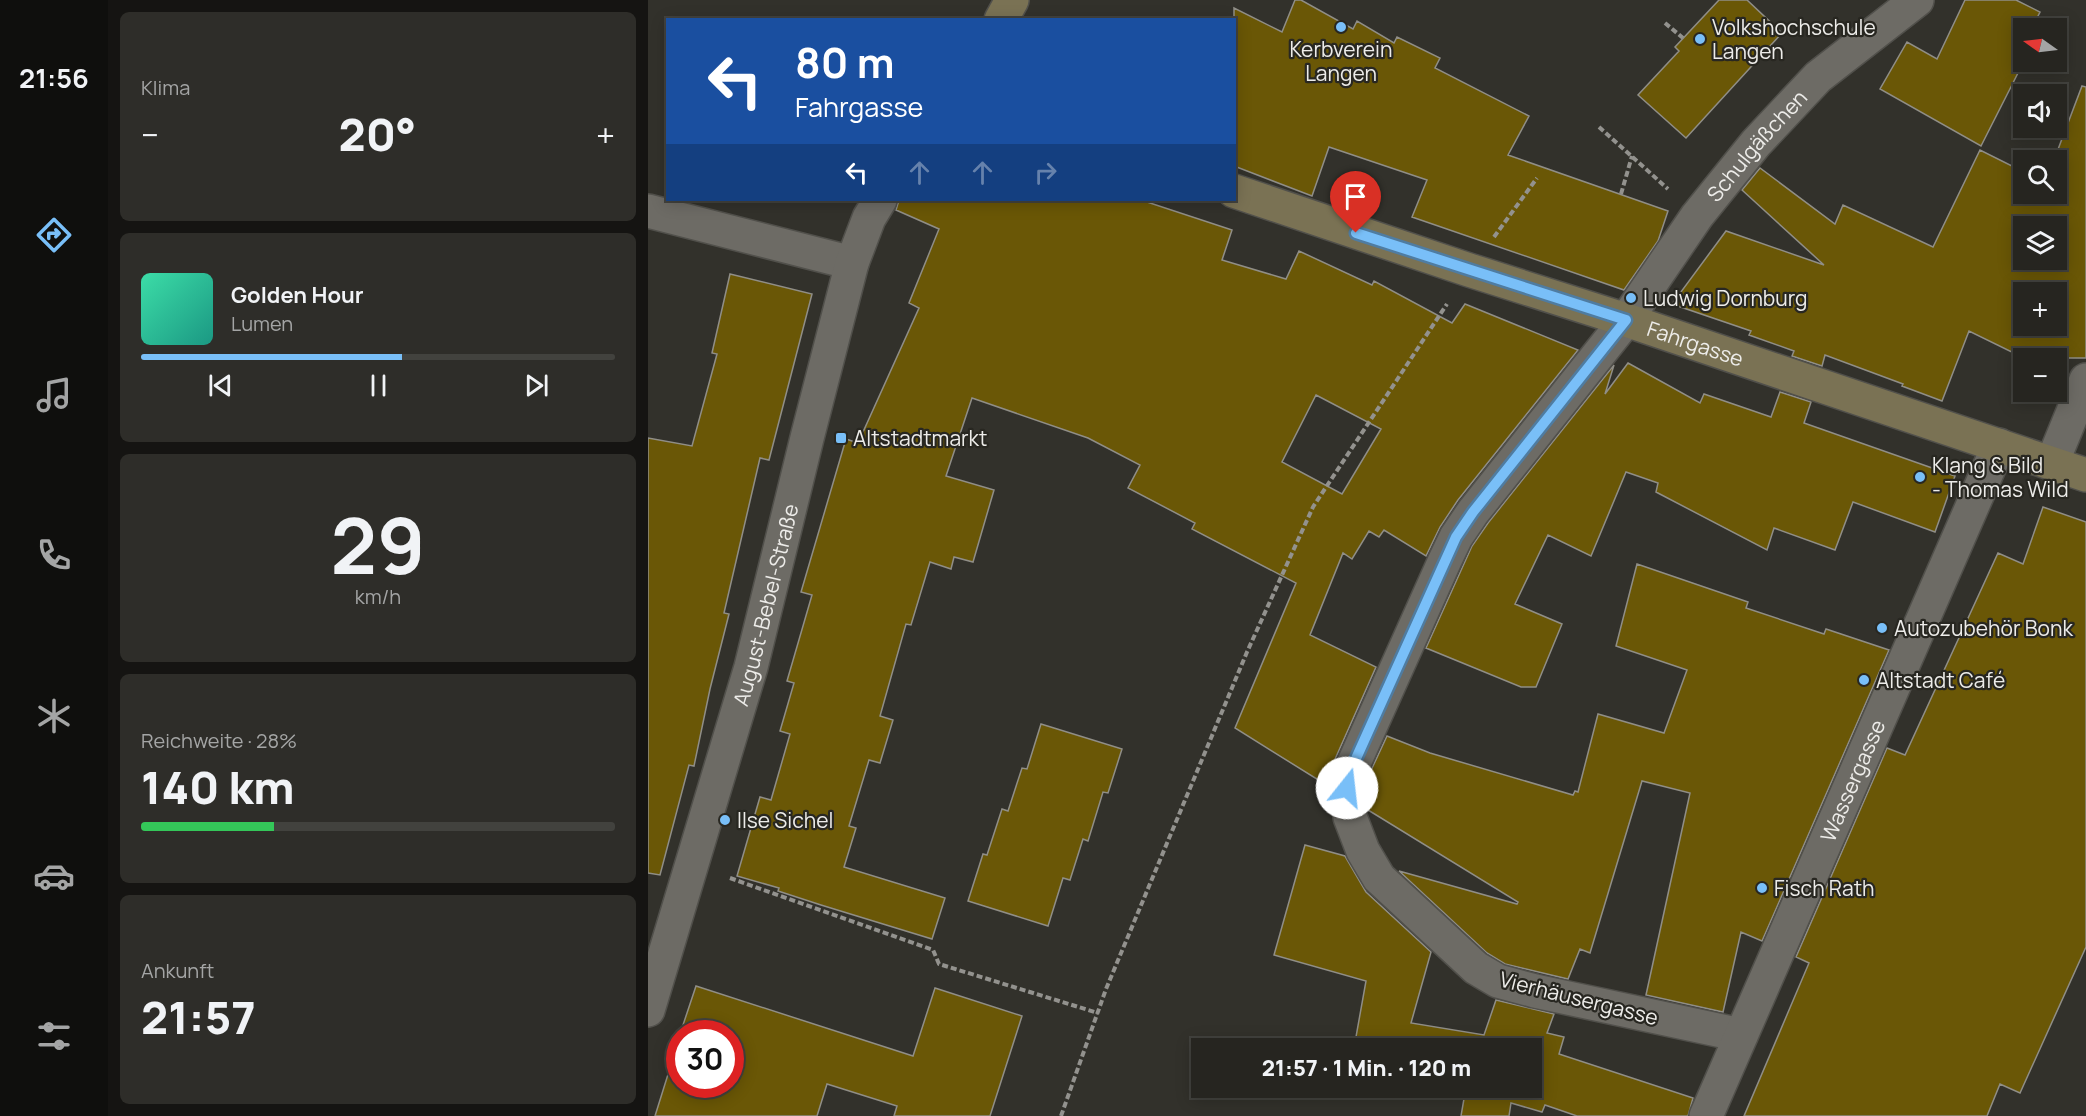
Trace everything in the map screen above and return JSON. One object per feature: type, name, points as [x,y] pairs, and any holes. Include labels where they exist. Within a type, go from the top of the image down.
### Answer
[{"type":"main road","points":[[1002,18],[1012,0]]},
{"type":"main road","name":"Fahrgasse","points":[[1236,192],[2086,475]]},
{"type":"street","name":"Schulgäßchen","points":[[1626,320],[1697,216],[1756,143],[1818,77],[1917,0]]},
{"type":"street","name":"August-Bebel-Straße","points":[[648,1010],[751,667],[852,263],[869,218],[879,201]]},
{"type":"street","points":[[648,211],[852,263]]},
{"type":"street","name":"Vierhäusergasse","points":[[1626,320],[1473,512],[1456,537],[1349,774],[1347,788],[1350,817],[1363,850],[1379,878],[1476,968],[1498,981],[1741,1035]]},
{"type":"street","points":[[2052,464],[2086,380]]},
{"type":"street","name":"Wassergasse","points":[[1706,1116],[1999,445]]},
{"type":"path","points":[[1665,23],[1683,39]]},
{"type":"path","points":[[1599,127],[1697,216]]},
{"type":"path","points":[[1621,194],[1632,156]]},
{"type":"path","points":[[1061,1116],[1098,1012],[1247,652],[1313,507],[1469,270],[1537,178]]},
{"type":"path","points":[[692,864],[933,950],[939,964],[1098,1012]]},
{"type":"building","points":[[1295,0],[1301,0],[1353,29],[1357,21],[1394,43],[1397,37],[1440,58],[1435,68],[1529,116],[1508,155],[1668,211],[1658,241],[1624,290],[1412,217],[1427,180],[1329,147],[1312,196],[1236,167],[1236,18],[1234,18],[1234,8],[1282,32]]},
{"type":"building","points":[[1719,0],[1747,0],[1782,33],[1686,138],[1638,95],[1679,51],[1675,47]]},
{"type":"building","points":[[1965,0],[2016,0],[2040,12],[2037,18],[2013,18],[2013,72],[2018,72],[1981,146],[1880,89],[1907,42],[1937,59]]},
{"type":"building","points":[[2082,86],[2086,87],[2086,358],[2067,358],[2067,348],[2013,348],[2013,353],[1969,331],[1942,401],[1825,355],[1822,366],[1792,356],[1794,351],[1749,335],[1751,331],[1672,304],[1726,231],[1824,265],[1742,190],[1760,168],[1835,224],[1843,205],[1933,247],[1980,150],[2013,166],[2013,204],[2067,204],[2067,150],[2058,150],[2062,138],[2067,138],[2067,126]]},
{"type":"building","points":[[899,201],[1144,201],[1232,230],[1222,260],[1286,279],[1299,251],[1372,285],[1374,281],[1452,323],[1465,304],[1578,350],[1458,500],[1440,527],[1426,556],[1384,530],[1379,537],[1369,531],[1352,559],[1343,553],[1310,635],[1376,667],[1332,766],[1328,786],[1235,728],[1296,583],[1192,529],[1195,523],[1128,488],[1140,465],[1088,438],[972,398],[946,476],[994,490],[973,562],[954,557],[951,569],[930,562],[911,625],[906,624],[880,716],[893,720],[880,763],[869,760],[849,826],[856,828],[844,867],[945,898],[932,939],[737,876],[760,797],[771,800],[790,734],[780,731],[794,683],[787,681],[812,595],[801,592],[846,439],[858,443],[919,308],[909,303],[939,229],[896,210]],"holes":[[[1316,395],[1381,429],[1342,494],[1282,462]]]},
{"type":"building","points":[[730,274],[812,294],[769,460],[760,458],[724,613],[729,614],[694,766],[689,765],[660,875],[648,873],[648,438],[692,446],[717,354],[712,353]]},
{"type":"building","points":[[1628,363],[1700,403],[1704,394],[1771,417],[1780,392],[1811,402],[1804,423],[1955,476],[1935,532],[1853,502],[1835,550],[1774,528],[1767,550],[1656,492],[1658,483],[1626,472],[1591,556],[1548,535],[1515,604],[1562,624],[1536,687],[1521,687],[1426,648],[1472,546],[1488,523],[1614,365],[1605,394]]},
{"type":"building","points":[[2043,507],[2086,522],[2086,947],[2020,1093],[2000,1084],[1987,1116],[1744,1116],[1809,963],[1796,957],[1887,748],[1905,755],[1998,553],[2023,564]]},
{"type":"building","points":[[1637,564],[1748,602],[1746,608],[1824,634],[1826,629],[1889,650],[1762,941],[1741,932],[1723,1012],[1646,995],[1690,793],[1642,781],[1590,953],[1580,949],[1568,979],[1505,964],[1487,953],[1399,871],[1517,904],[1518,902],[1368,810],[1367,779],[1387,736],[1430,753],[1573,795],[1575,791],[1578,792],[1598,714],[1664,733],[1687,670],[1616,646]]},
{"type":"building","points":[[1041,724],[1122,749],[1108,793],[1103,792],[1088,841],[1083,839],[1070,880],[1063,878],[1048,926],[968,901],[983,854],[987,855],[1002,809],[1008,811],[1022,768],[1027,769]]},
{"type":"building","points":[[1305,845],[1345,856],[1366,892],[1431,952],[1411,1023],[1484,1035],[1496,1000],[1554,1014],[1547,1033],[1564,1037],[1559,1054],[1693,1098],[1688,1116],[1577,1116],[1545,1105],[1542,1112],[1511,1103],[1509,1116],[1461,1116],[1464,1098],[1542,1098],[1542,1038],[1356,1038],[1366,981],[1274,955]]},
{"type":"building","points":[[696,986],[913,1056],[935,988],[1022,1016],[990,1116],[894,1116],[897,1106],[827,1084],[817,1116],[655,1116],[666,1081],[666,1098],[744,1098],[744,1020],[685,1020]]},
{"type":"place","name":"Kerbverein Langen","points":[[1341,27]]},
{"type":"place","name":"Volkshochschule Langen","points":[[1700,39]]},
{"type":"place","name":"Ludwig Dornburg","points":[[1631,298]]},
{"type":"place","name":"Altstadtmarkt","points":[[841,438]]},
{"type":"place","name":"Klang & Bild - Thomas Wild","points":[[1920,477]]},
{"type":"place","name":"Autozubehör Bonk","points":[[1882,628]]},
{"type":"place","name":"Altstadt Café","points":[[1864,680]]},
{"type":"place","name":"Ilse Sichel","points":[[725,820]]},
{"type":"place","name":"Fisch Rath","points":[[1762,888]]},
{"type":"route","points":[[1347,788],[1349,774],[1456,537],[1473,512],[1626,320],[1356,233]]}]
